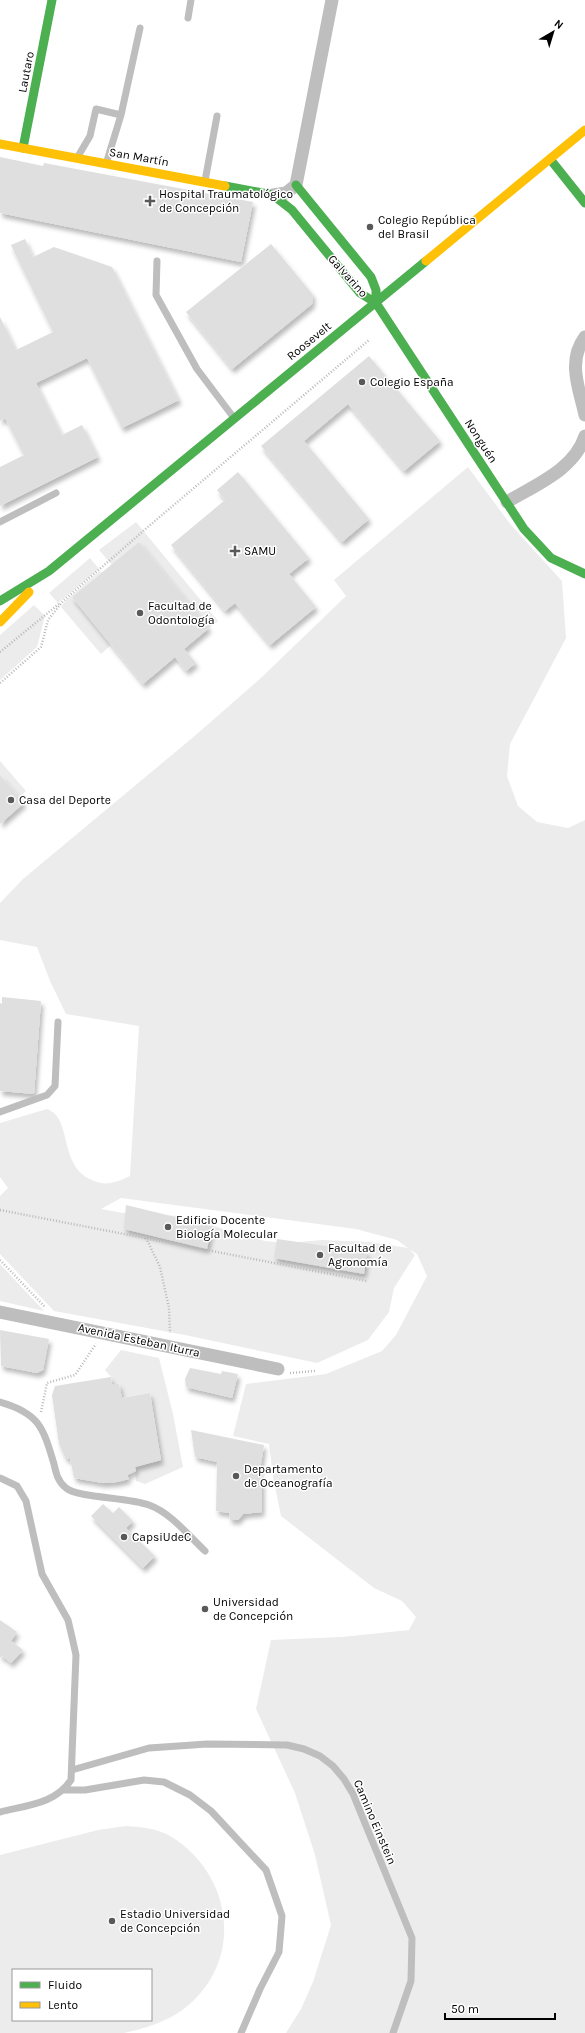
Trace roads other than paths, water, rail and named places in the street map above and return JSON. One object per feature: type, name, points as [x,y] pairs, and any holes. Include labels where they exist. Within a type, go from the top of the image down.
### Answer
[{"type":"main road","name":"Lautaro","points":[[23,148],[52,0]]},
{"type":"main road","name":"Roosevelt","points":[[0,622],[49,571],[585,130]]},
{"type":"main road","name":"San Martín","points":[[0,144],[205,181],[273,195]]},
{"type":"main road","points":[[550,159],[585,203]]},
{"type":"main road","name":"Galvarino","points":[[296,185],[371,277],[376,290],[376,303]]},
{"type":"main road","name":"Galvarino","points":[[273,195],[292,210],[360,293],[376,303]]},
{"type":"main road","name":"Nonguén","points":[[376,303],[524,529],[551,558],[585,574]]},
{"type":"main road","name":"Roosevelt","points":[[0,601],[49,571]]},
{"type":"street","points":[[273,195],[286,193],[296,185],[332,0]]},
{"type":"street","points":[[585,337],[575,355],[575,364],[585,415]]},
{"type":"street","points":[[507,502],[558,472],[573,458],[580,448],[585,436]]},
{"type":"street","name":"Avenida Esteban Iturra","points":[[0,1312],[278,1369]]},
{"type":"lane","points":[[188,18],[191,0]]},
{"type":"lane","points":[[106,164],[121,115],[140,28]]},
{"type":"lane","points":[[77,158],[90,136],[96,109],[121,115]]},
{"type":"lane","points":[[205,181],[217,116]]},
{"type":"lane","points":[[157,261],[156,295],[197,369],[234,418]]},
{"type":"lane","points":[[0,522],[56,493]]},
{"type":"lane","points":[[0,1112],[47,1095],[55,1086],[58,1022]]},
{"type":"lane","points":[[0,1402],[20,1408],[42,1428],[58,1478],[66,1488],[79,1494],[125,1498],[148,1504],[162,1511],[205,1551]]},
{"type":"lane","points":[[0,1478],[17,1486],[26,1501],[42,1574],[68,1620],[76,1655],[71,1780],[64,1790],[52,1799],[0,1812]]},
{"type":"lane","name":"Camino Einstein","points":[[72,1770],[149,1748],[207,1744],[287,1745],[304,1749],[320,1756],[333,1766],[344,1779],[353,1794],[412,1938],[411,1982],[393,2033]]},
{"type":"lane","points":[[64,1790],[85,1790],[144,1780],[164,1782],[190,1795],[211,1811],[266,1870],[282,1916],[279,1952],[260,1989],[241,2033]]},
{"type":"place","name":"Hospital Traumatológico de Concepción","points":[[150,201]]},
{"type":"place","name":"Colegio República del Brasil","points":[[370,227]]},
{"type":"place","name":"Colegio España","points":[[362,382]]},
{"type":"place","name":"SAMU","points":[[235,551]]},
{"type":"place","name":"Facultad de Odontología","points":[[140,613]]},
{"type":"place","name":"Casa del Deporte","points":[[11,800]]},
{"type":"place","name":"Edificio Docente Biología Molecular","points":[[168,1227]]},
{"type":"place","name":"Facultad de Agronomía","points":[[320,1255]]},
{"type":"place","name":"Departamento de Oceanografía","points":[[236,1476]]},
{"type":"place","name":"CapsiUdeC","points":[[124,1537]]},
{"type":"place","name":"Universidad de Concepción","points":[[205,1609]]},
{"type":"place","name":"Estadio Universidad de Concepción","points":[[112,1921]]}]
